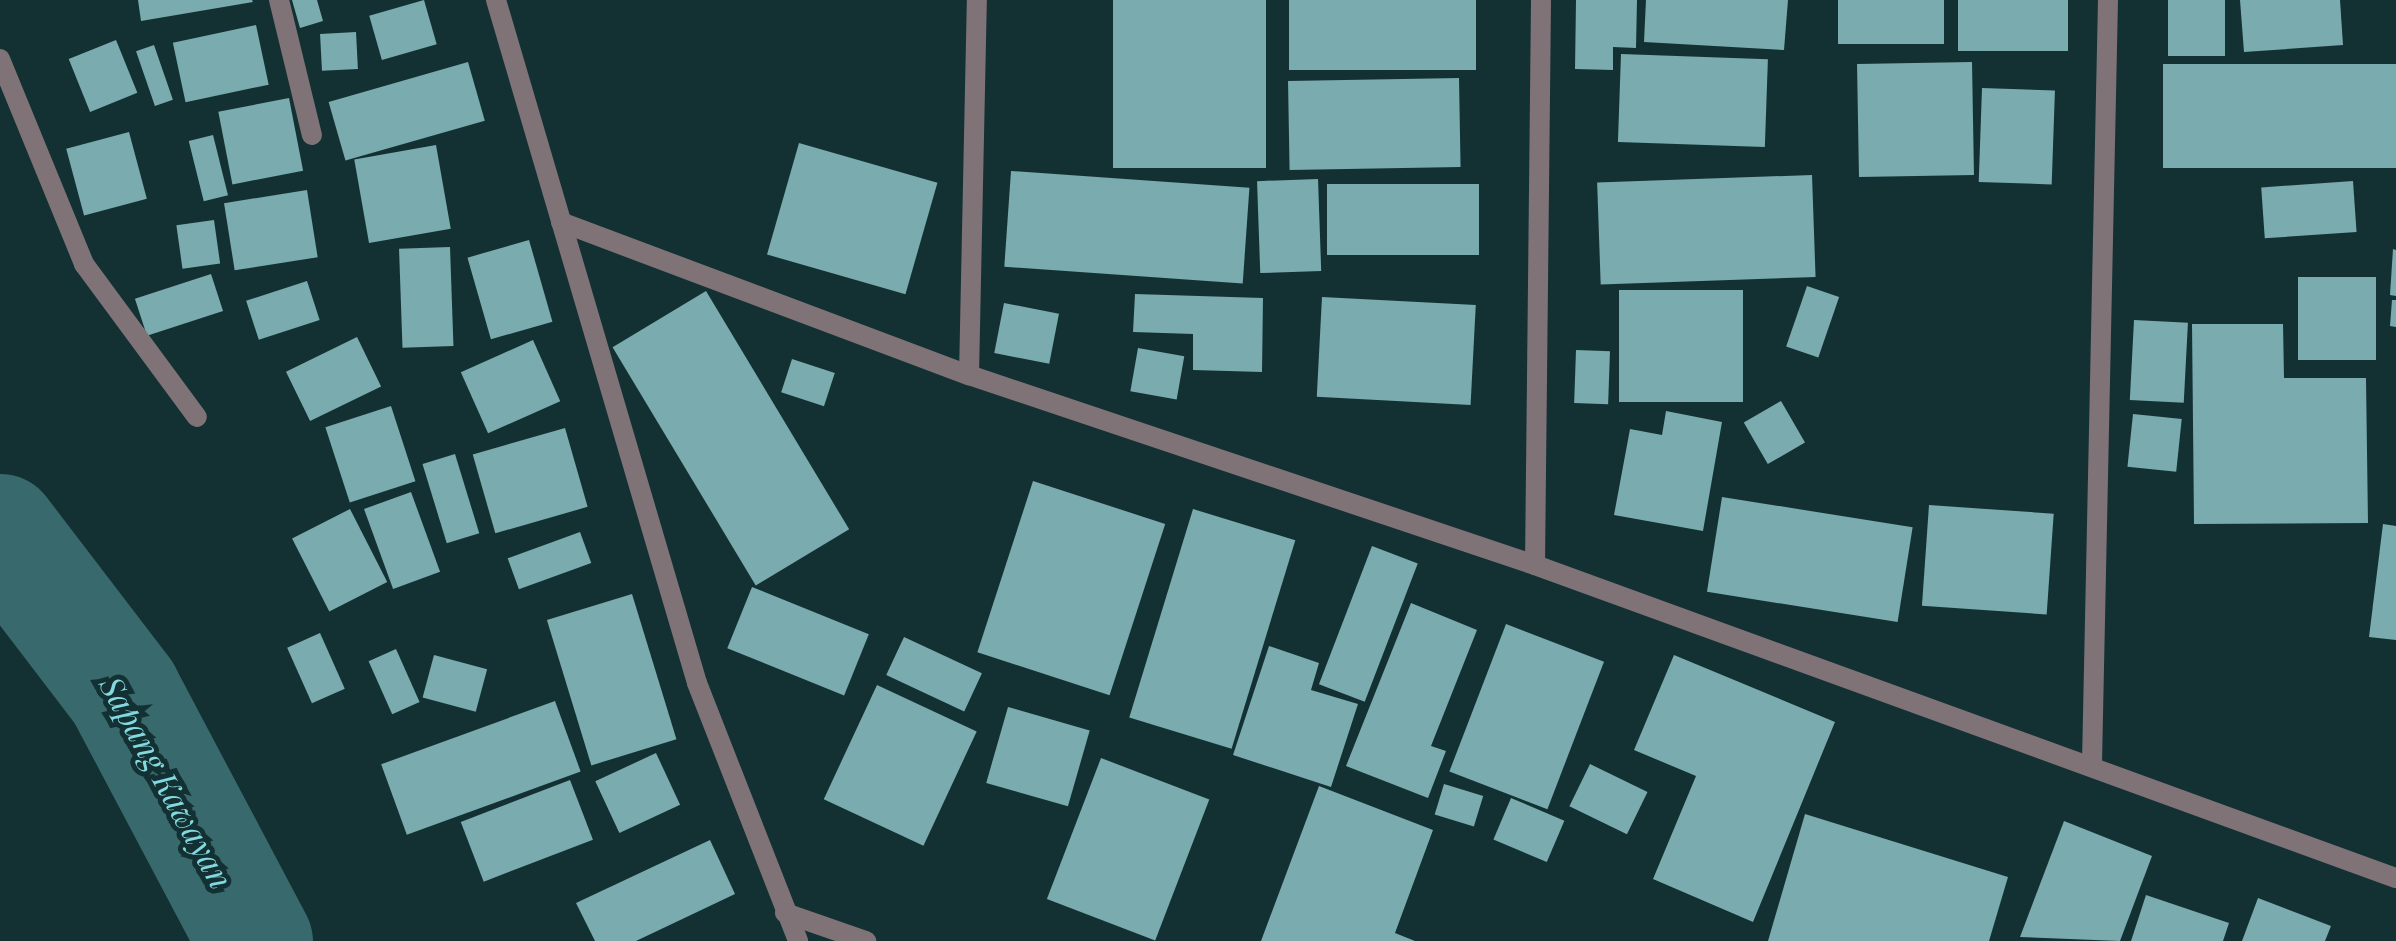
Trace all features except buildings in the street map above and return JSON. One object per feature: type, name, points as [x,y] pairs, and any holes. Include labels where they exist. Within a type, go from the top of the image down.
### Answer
[{"type":"street","points":[[279,0],[312,135]]},
{"type":"street","points":[[496,0],[697,683],[798,941]]},
{"type":"street","points":[[969,376],[977,0]]},
{"type":"street","points":[[1535,565],[1541,0]]},
{"type":"street","points":[[2092,763],[2108,0]]},
{"type":"street","points":[[0,59],[84,264],[197,418]]},
{"type":"street","points":[[561,222],[969,376],[1535,565],[2092,763],[2396,878]]},
{"type":"street","points":[[785,913],[866,941]]},
{"type":"waterway","name":"Sapang Kawayan","points":[[0,531],[123,692],[255,941]]}]
